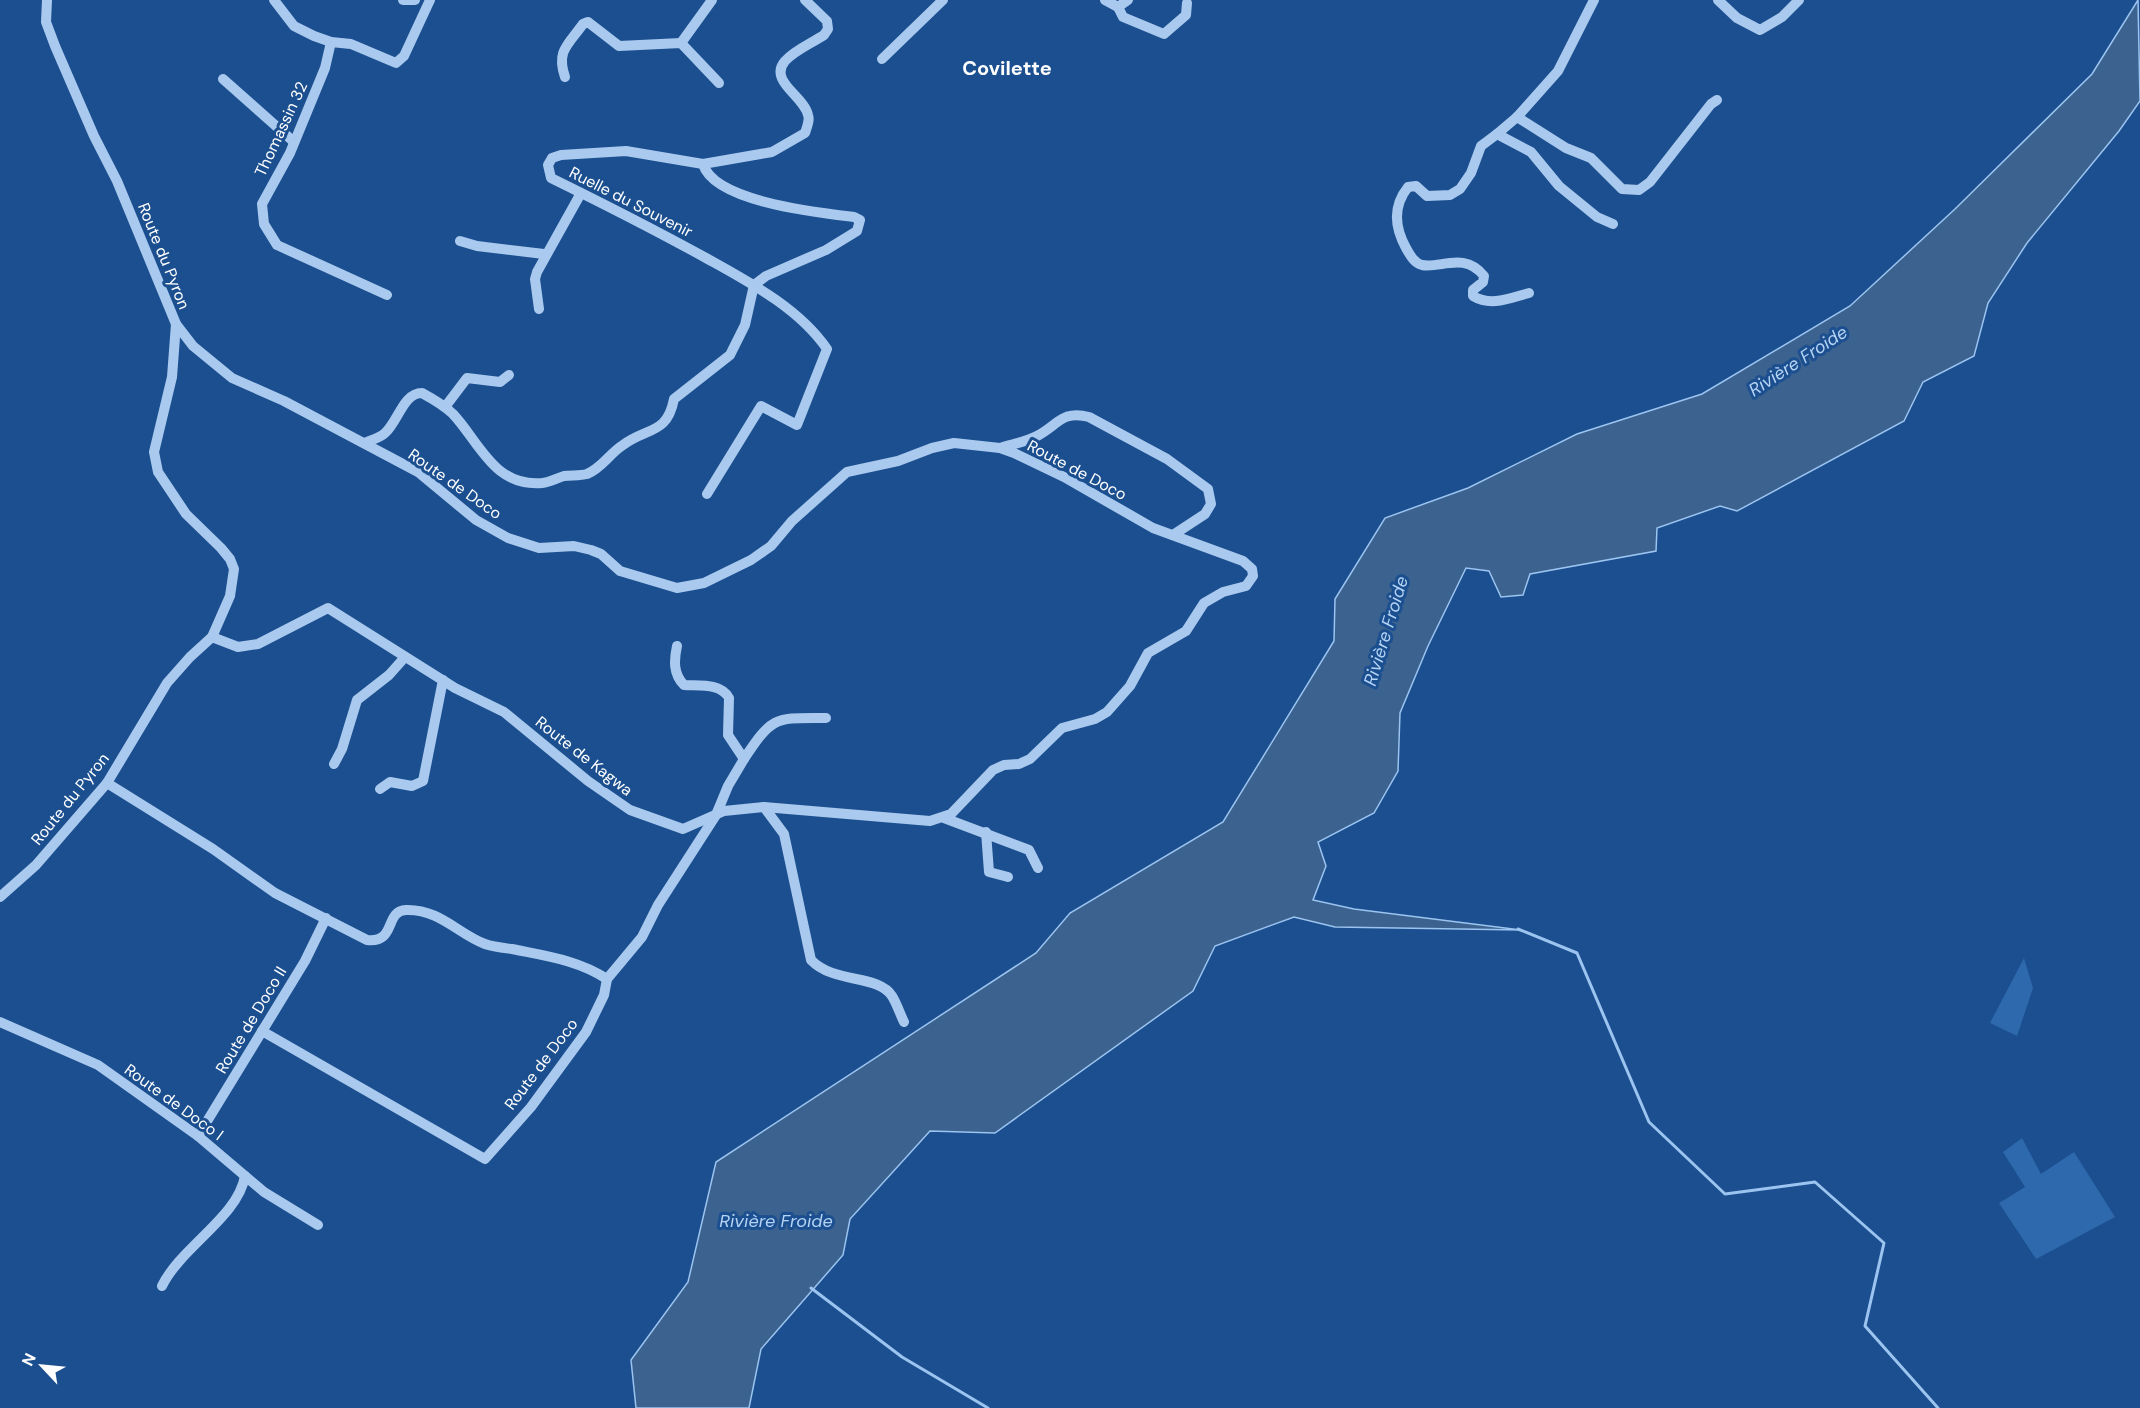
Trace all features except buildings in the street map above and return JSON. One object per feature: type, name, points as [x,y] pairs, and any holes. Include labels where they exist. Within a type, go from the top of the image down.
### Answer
[{"type":"street","name":"Route du Pyron","points":[[0,897],[36,865],[106,783],[167,683],[212,637],[230,597],[234,569],[230,559],[186,514],[158,472],[154,452],[172,377],[176,324],[117,181],[94,136],[55,46],[46,22],[47,0]]},
{"type":"street","points":[[274,0],[294,26],[331,42],[351,44],[396,63],[404,56],[430,0]]},
{"type":"street","points":[[403,0],[415,0]]},
{"type":"street","points":[[681,43],[712,0]]},
{"type":"street","points":[[364,443],[384,434],[408,400],[416,393],[422,393],[445,407],[475,446],[501,474],[521,482],[544,483],[564,476],[586,474],[602,464],[626,442],[650,433],[665,422],[671,414],[674,399],[730,355],[745,325],[754,285],[766,276],[841,241],[857,231],[860,220],[767,203],[735,192],[705,171],[703,164],[772,152],[805,132],[809,117],[804,103],[781,79],[780,68],[786,60],[824,35],[828,29],[827,21],[806,0]]},
{"type":"street","points":[[882,59],[943,0]]},
{"type":"street","points":[[1105,0],[1118,7],[1123,17],[1164,34],[1186,15],[1187,3]]},
{"type":"street","points":[[1118,7],[1128,0]]},
{"type":"street","points":[[1529,293],[1495,302],[1479,300],[1473,296],[1473,290],[1483,282],[1484,276],[1479,270],[1449,261],[1422,265],[1412,259],[1396,231],[1402,195],[1408,187],[1416,186],[1427,196],[1450,195],[1460,189],[1471,173],[1481,146],[1517,117],[1558,71],[1594,0]]},
{"type":"street","points":[[1719,0],[1737,18],[1760,30],[1782,16],[1799,0]]},
{"type":"street","points":[[565,77],[560,55],[583,24],[588,22],[618,46],[681,43],[719,83]]},
{"type":"street","name":"Thomassin 32","points":[[331,42],[325,69],[294,142],[262,204],[264,224],[277,245],[387,295]]},
{"type":"street","points":[[223,79],[294,142]]},
{"type":"street","points":[[1517,117],[1566,148],[1591,158],[1622,189],[1639,190],[1650,182],[1717,99]]},
{"type":"street","points":[[1497,134],[1531,152],[1559,186],[1583,207],[1614,224]]},
{"type":"street","name":"Ruelle du Souvenir","points":[[703,164],[626,152],[561,155],[552,158],[548,165],[551,178],[642,222],[754,285],[815,332],[827,349],[797,425],[761,406],[708,494]]},
{"type":"street","points":[[538,309],[535,279],[544,254],[581,193]]},
{"type":"street","points":[[460,241],[477,246],[544,254]]},
{"type":"street","name":"Route de Doco","points":[[176,324],[193,346],[232,378],[284,401],[418,472],[476,520],[508,538],[539,548],[574,546],[591,550],[601,554],[620,571],[677,588],[704,583],[751,560],[771,546],[792,521],[848,472],[898,461],[932,448],[954,443],[1000,448],[1064,477],[1134,518],[1249,564],[1252,569],[1251,582],[1204,603],[1186,631],[1148,653],[1130,686],[1107,712],[1095,719],[1062,728],[1030,759],[993,770],[951,814],[944,818]]},
{"type":"street","points":[[445,407],[467,378],[500,382],[509,375]]},
{"type":"street","points":[[1000,448],[1037,436],[1062,418],[1076,414],[1089,417],[1167,459],[1208,489],[1211,504],[1205,514],[1173,535]]},
{"type":"street","name":"Route de Kagwa","points":[[212,637],[238,646],[258,644],[328,608],[443,680],[504,712],[588,781],[630,810],[683,829],[724,811],[764,807]]},
{"type":"street","points":[[677,646],[675,666],[684,685],[720,688],[729,698],[728,735],[744,759]]},
{"type":"street","points":[[334,764],[342,749],[357,700],[389,675],[405,657]]},
{"type":"street","points":[[380,789],[390,782],[412,786],[423,781],[443,680]]},
{"type":"street","points":[[106,783],[213,849],[275,893],[367,939],[378,941],[384,937],[396,914],[402,910],[415,910],[448,921],[485,944],[586,965],[607,979],[642,937],[658,905],[716,815],[728,786],[744,759],[769,724],[783,718],[826,718]]},
{"type":"street","points":[[764,807],[930,821],[944,818],[1029,850],[1038,868]]},
{"type":"street","points":[[764,807],[784,834],[811,960],[831,975],[880,985],[892,995],[904,1022]]},
{"type":"street","points":[[986,832],[989,872],[1008,877]]},
{"type":"street","name":"Route de Doco II","points":[[198,1136],[305,961],[326,918]]},
{"type":"street","name":"Route de Doco","points":[[262,1031],[485,1158],[531,1107],[586,1032],[604,995],[607,979]]},
{"type":"street","name":"Route de Doco I","points":[[0,1022],[98,1065],[198,1136],[264,1192],[318,1225]]},
{"type":"street","points":[[162,1286],[175,1262],[206,1233],[237,1196],[245,1176]]},
{"type":"shaded area","points":[[2024,958],[2033,988],[2017,1036],[1990,1023]]},
{"type":"shaded area","points":[[2022,1138],[2041,1174],[2074,1152],[2115,1217],[2036,1259],[1999,1203],[2025,1187],[2003,1152]]},
{"type":"water","name":"Rivière Froide","points":[[2138,0],[2140,101],[2119,131],[2027,243],[1988,303],[1974,356],[1923,382],[1904,421],[1737,511],[1720,506],[1657,528],[1656,551],[1530,574],[1523,595],[1501,597],[1489,571],[1466,568],[1428,646],[1400,713],[1398,771],[1374,813],[1318,842],[1326,866],[1313,900],[1354,909],[1521,930],[1335,927],[1294,917],[1215,946],[1193,991],[995,1133],[930,1131],[850,1219],[843,1255],[761,1349],[749,1408],[636,1408],[631,1360],[688,1282],[716,1162],[1036,953],[1070,913],[1223,822],[1334,641],[1335,599],[1385,518],[1468,488],[1577,434],[1702,394],[1850,306],[1955,209],[2092,74]]},
{"type":"waterway","points":[[1518,929],[1577,953],[1649,1122],[1725,1194],[1815,1182],[1884,1243],[1865,1326],[1938,1408]]},
{"type":"waterway","points":[[811,1288],[902,1357],[988,1408]]},
{"type":"district","name":"Covilette","points":[[1007,68]]}]
